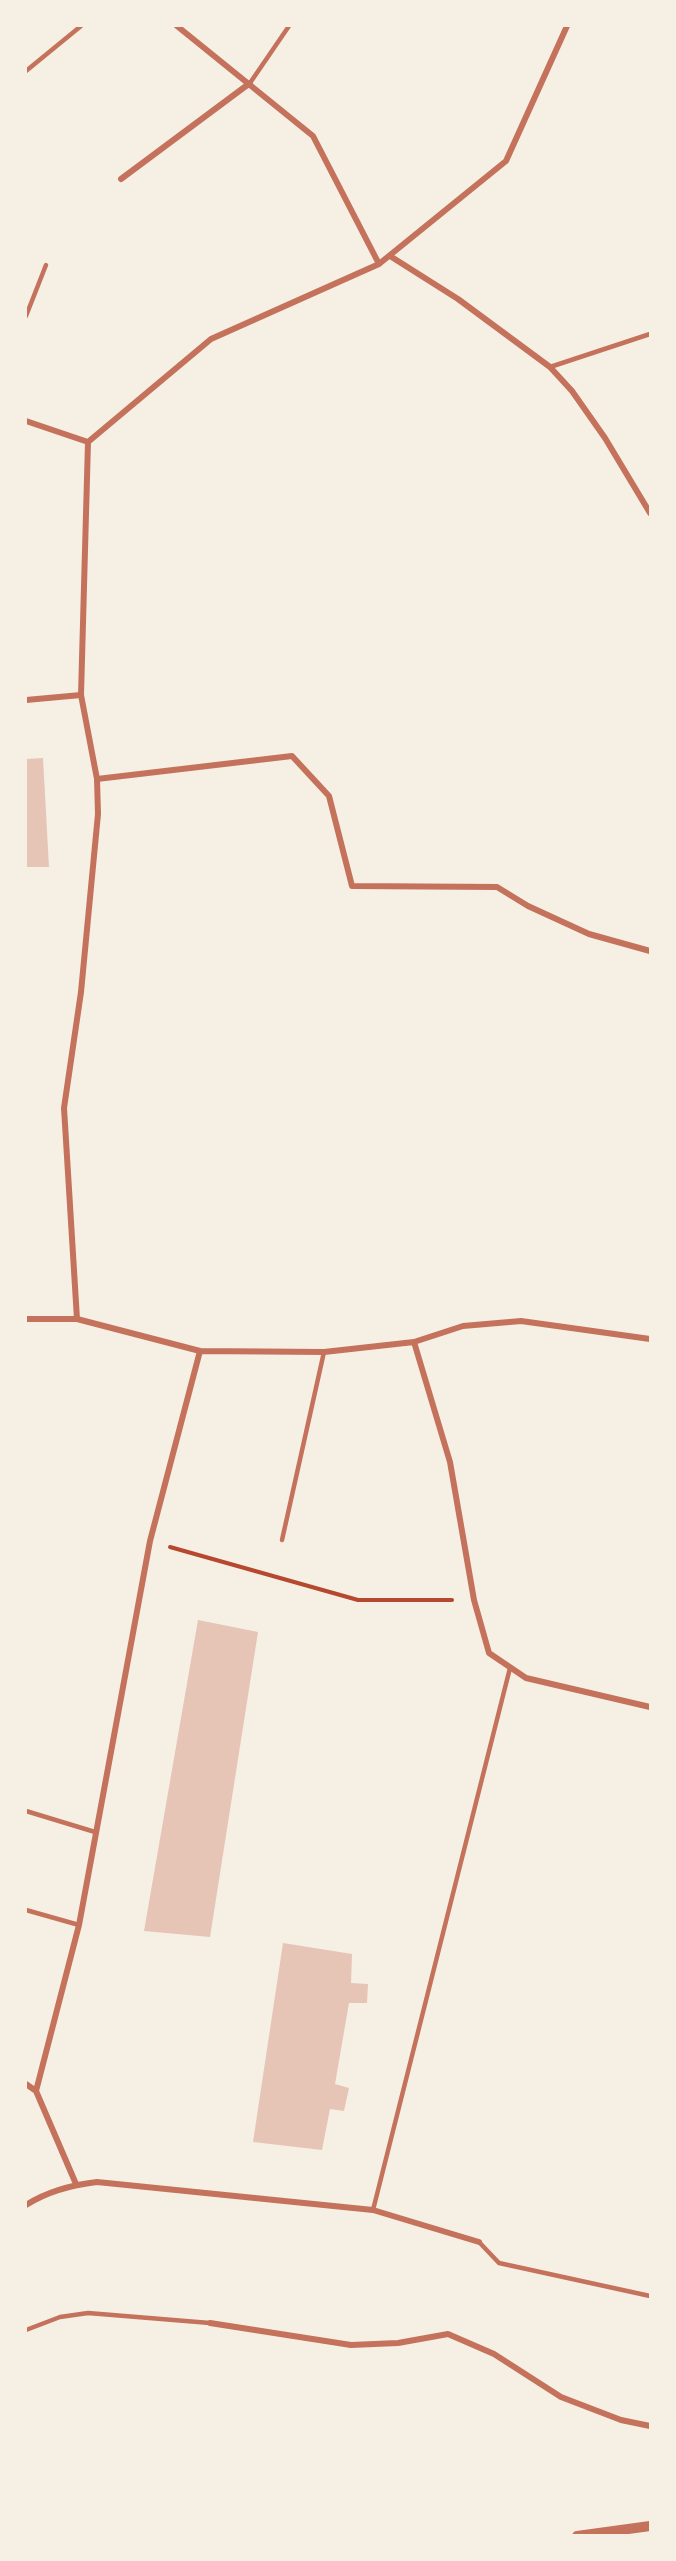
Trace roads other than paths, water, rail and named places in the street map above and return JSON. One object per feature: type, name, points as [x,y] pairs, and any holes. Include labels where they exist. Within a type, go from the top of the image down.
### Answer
[{"type":"street","points":[[177,26],[313,136],[379,264]]},
{"type":"street","points":[[77,1319],[64,1108],[83,968],[98,814],[97,779],[81,696],[88,442],[211,339],[379,264],[506,161],[567,26]]},
{"type":"street","points":[[121,179],[250,83]]},
{"type":"street","points":[[390,256],[458,299],[550,367],[572,392],[598,429],[651,513]]},
{"type":"street","points":[[26,421],[88,442]]},
{"type":"street","points":[[26,700],[81,696]]},
{"type":"street","points":[[97,779],[292,756],[329,796],[352,886],[497,887],[528,906],[589,934],[651,951]]},
{"type":"street","points":[[26,1319],[77,1319],[200,1350],[324,1352],[414,1342],[463,1326],[521,1321],[651,1339]]},
{"type":"street","points":[[414,1342],[450,1462],[474,1600],[489,1653],[526,1678],[651,1707]]},
{"type":"street","points":[[36,2091],[79,1925],[150,1541],[200,1350]]},
{"type":"street","points":[[26,2084],[36,2091],[76,2184]]},
{"type":"street","points":[[26,2205],[41,2195],[76,2184],[97,2182],[373,2210],[479,2241]]},
{"type":"street","points":[[210,2323],[351,2345],[398,2343],[448,2334],[495,2355],[561,2397],[621,2420],[651,2426]]},
{"type":"street","points":[[577,2535],[651,2526]]},
{"type":"lane","points":[[26,70],[81,26]]},
{"type":"lane","points":[[250,83],[289,26]]},
{"type":"lane","points":[[26,316],[46,265]]},
{"type":"lane","points":[[550,367],[651,334]]},
{"type":"lane","points":[[282,1540],[324,1352]]},
{"type":"lane","points":[[373,2210],[510,1668]]},
{"type":"lane","points":[[26,1811],[95,1832]]},
{"type":"lane","points":[[26,1910],[79,1925]]},
{"type":"lane","points":[[479,2241],[499,2263],[651,2296]]},
{"type":"lane","points":[[26,2330],[60,2318],[88,2313],[210,2323]]}]
